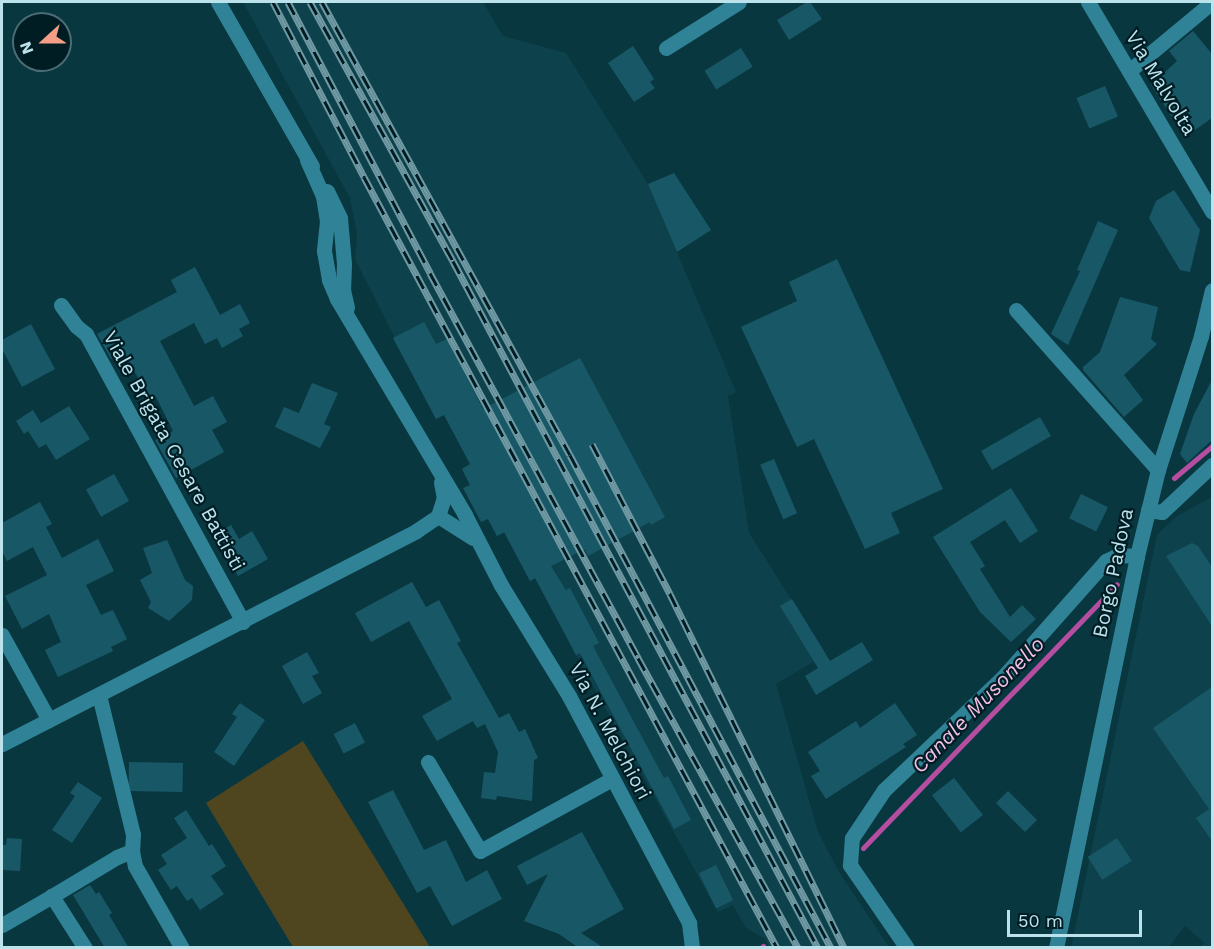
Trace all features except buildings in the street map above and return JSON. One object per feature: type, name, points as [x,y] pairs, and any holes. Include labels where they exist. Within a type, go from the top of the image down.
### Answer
[{"type":"street","name":"Via N. Melchiori","points":[[218,2],[307,160],[323,196],[327,221],[324,251],[329,280],[337,299],[352,321],[439,475],[465,515],[479,546],[569,696],[688,923],[692,945]]},
{"type":"street","points":[[666,48],[739,2]]},
{"type":"street","name":"Via Malvolta","points":[[1088,2],[1199,186],[1212,212]]},
{"type":"street","points":[[1129,71],[1212,2]]},
{"type":"street","name":"Via Malvolta","points":[[1199,186],[1212,197]]},
{"type":"street","name":"Borgo Padova","points":[[1056,948],[1137,556],[1158,470],[1212,290]]},
{"type":"street","name":"Viale Brigata Cesare Battisti","points":[[61,305],[76,326],[86,334],[243,622]]},
{"type":"street","points":[[1016,310],[1158,470]]},
{"type":"street","points":[[1148,510],[1162,512],[1212,465]]},
{"type":"street","name":"Via N. Melchiori","points":[[439,475],[444,498],[438,516],[465,530],[479,546]]},
{"type":"street","points":[[2,744],[243,622],[416,531],[438,516]]},
{"type":"street","points":[[907,948],[850,865],[852,838],[884,790],[1002,678],[1106,561],[1118,555],[1137,556]]},
{"type":"street","points":[[2,634],[49,720]]},
{"type":"street","points":[[99,695],[133,834],[132,851],[135,866],[182,948]]},
{"type":"street","points":[[428,762],[480,851],[612,779]]},
{"type":"street","points":[[2,925],[117,857],[132,851]]},
{"type":"street","points":[[52,896],[85,948]]},
{"type":"shaded area","points":[[243,2],[483,2],[503,36],[566,53],[648,184],[736,392],[728,396],[749,533],[826,654],[776,684],[818,832],[839,872],[889,947],[769,947],[765,939],[746,928],[733,905],[718,912],[576,655],[594,645],[566,590],[553,569],[530,581],[505,533],[497,536],[462,469],[470,464],[444,415],[436,419],[355,259],[357,234],[350,198]]},
{"type":"shaded area","points":[[1212,497],[1212,947],[1200,947],[1205,943],[1185,926],[1169,947],[1071,948],[1157,535],[1177,516]]},
{"type":"shaded area","points":[[303,741],[430,947],[293,947],[206,803]]},
{"type":"waterway","points":[[1174,478],[1212,446]]},
{"type":"waterway","name":"Canale Musonello","points":[[863,848],[1117,584]]},
{"type":"railway","points":[[273,2],[364,177],[777,948]]},
{"type":"railway","points":[[288,2],[430,273],[798,948]]},
{"type":"railway","points":[[310,2],[453,261],[818,948]]},
{"type":"railway","points":[[322,2],[570,455],[831,948]]},
{"type":"railway","points":[[592,444],[670,594],[844,948]]}]
